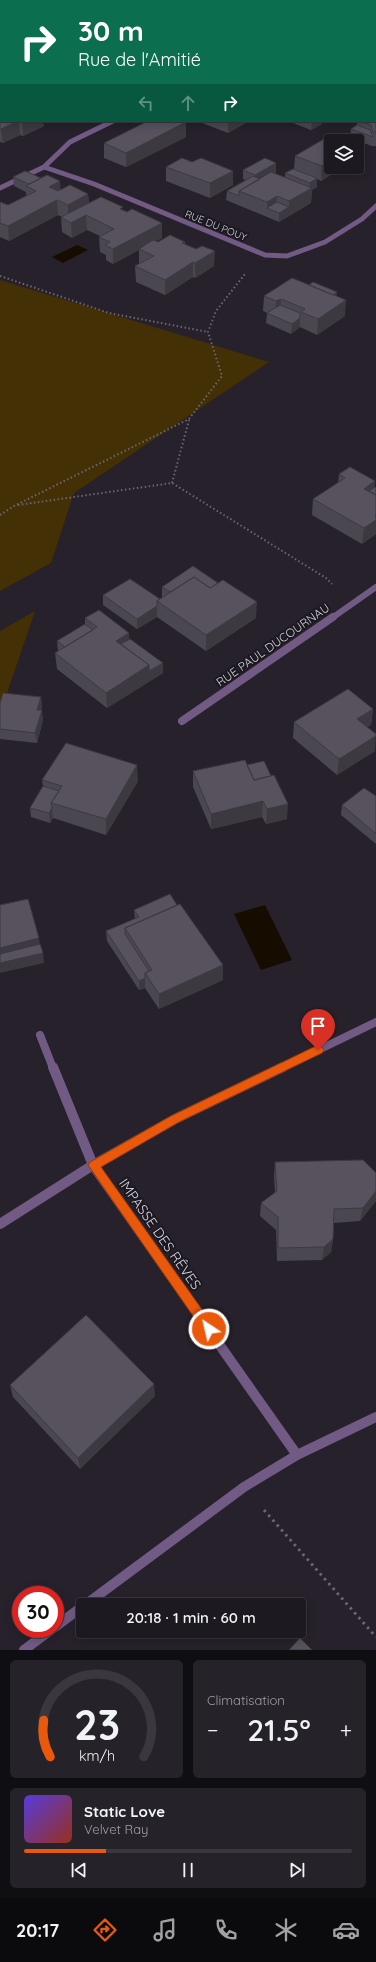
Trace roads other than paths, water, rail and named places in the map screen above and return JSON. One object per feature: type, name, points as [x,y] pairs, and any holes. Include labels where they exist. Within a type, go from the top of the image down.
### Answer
[{"type":"street","points":[[0,188],[44,167],[70,142],[110,122]]},
{"type":"street","name":"RUE DU POUY","points":[[44,167],[94,184],[265,255],[287,256],[325,242],[362,219],[376,206]]},
{"type":"street","name":"RUE PAUL DUCOURNAU","points":[[182,721],[376,587]]},
{"type":"street","points":[[0,1224],[93,1165],[175,1119],[376,1022]]},
{"type":"street","name":"IMPASSE DES RÊVES","points":[[40,1035],[93,1165],[297,1454]]},
{"type":"street","points":[[95,1598],[244,1487],[297,1454],[376,1417]]},
{"type":"street","points":[[64,1620],[76,1612]]},
{"type":"street","points":[[24,1650],[40,1638]]}]
